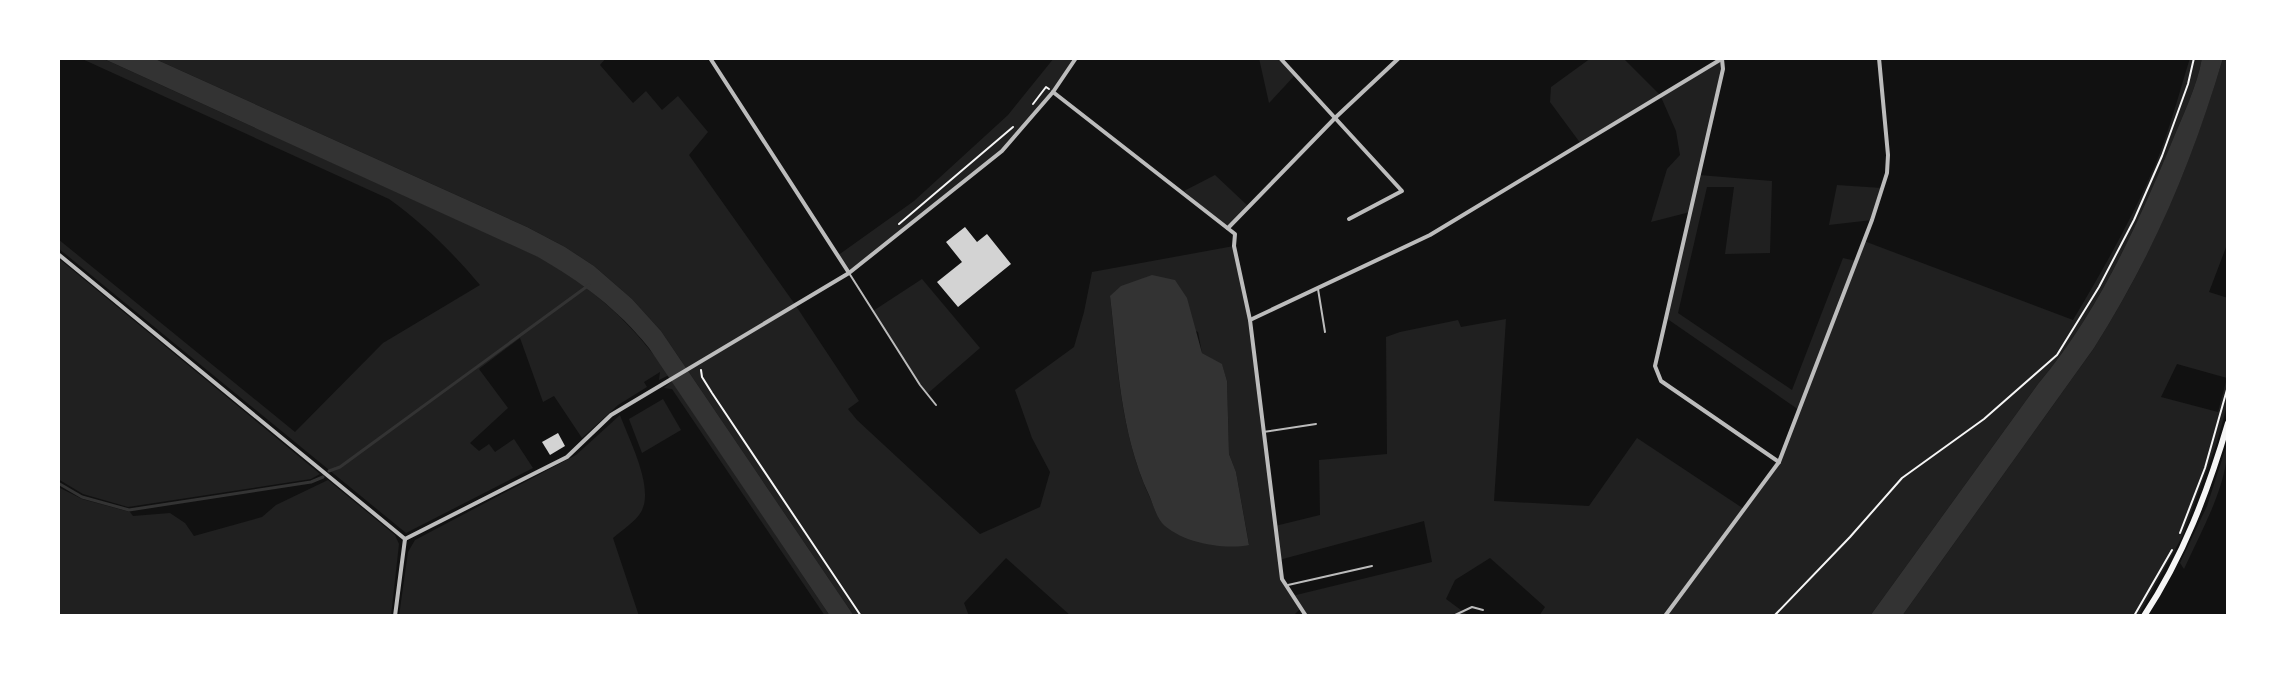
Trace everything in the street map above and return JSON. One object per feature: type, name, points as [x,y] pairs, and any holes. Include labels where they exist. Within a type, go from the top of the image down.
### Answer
[{"type":"main road","points":[[2144,616],[2192,527],[2228,423]]},
{"type":"street","points":[[710,58],[849,273]]},
{"type":"street","points":[[405,539],[567,457],[611,415],[849,273],[1002,151],[1053,92],[1076,58]]},
{"type":"street","points":[[1280,58],[1402,191],[1349,219]]},
{"type":"street","points":[[1228,228],[1336,117],[1399,58]]},
{"type":"street","points":[[1665,616],[1779,462],[1872,220],[1887,173],[1888,155],[1879,58]]},
{"type":"street","points":[[1250,320],[1430,235],[1722,59],[1723,69],[1655,366],[1656,374],[1661,381],[1779,462]]},
{"type":"street","points":[[1053,92],[1235,234],[1234,246],[1250,320],[1284,586],[1306,616]]},
{"type":"street","points":[[58,254],[405,539]]},
{"type":"street","points":[[395,616],[405,539]]},
{"type":"lane","points":[[849,273],[936,405]]},
{"type":"lane","points":[[1318,288],[1325,332]]},
{"type":"lane","points":[[1262,432],[1316,424]]},
{"type":"lane","points":[[1284,586],[1372,566]]},
{"type":"lane","points":[[1453,616],[1472,607],[1483,610]]},
{"type":"path","points":[[1774,616],[1902,478],[1984,419],[2057,355],[2099,287],[2134,220],[2162,156],[2194,58]]},
{"type":"path","points":[[1033,105],[1046,87],[1053,92]]},
{"type":"path","points":[[895,227],[1018,123]]},
{"type":"path","points":[[700,360],[702,377],[707,385],[861,616]]},
{"type":"path","points":[[2134,616],[2176,542],[2205,468],[2228,386]]},
{"type":"shaded area","points":[[80,58],[102,58],[539,257],[611,308],[669,375],[659,380],[660,372],[644,382],[647,387],[618,405],[582,438],[554,396],[543,402],[520,338],[479,369],[508,408],[470,443],[479,451],[489,444],[495,452],[514,439],[533,468],[406,533],[58,248],[58,239],[295,432],[383,343],[480,285],[437,239],[389,199]]},
{"type":"shaded area","points":[[102,58],[153,58],[527,227],[594,266],[632,299],[661,331],[854,616],[830,616],[649,348],[625,321],[584,286],[538,257]]},
{"type":"shaded area","points":[[153,58],[606,58],[600,65],[633,103],[646,91],[662,110],[678,96],[708,132],[689,155],[859,401],[848,409],[980,534],[1040,507],[1050,472],[1032,438],[1015,390],[1074,347],[1092,272],[1234,246],[1250,320],[1275,526],[1320,515],[1319,460],[1387,454],[1386,337],[1458,320],[1461,327],[1506,319],[1494,501],[1589,506],[1637,438],[1744,509],[1779,462],[1799,410],[1666,318],[1690,212],[1651,222],[1667,169],[1680,155],[1676,131],[1661,97],[1581,144],[1550,102],[1551,87],[1591,58],[1623,58],[1661,96],[1722,59],[1723,69],[1699,175],[1772,181],[1770,253],[1725,254],[1734,187],[1707,187],[1678,313],[1792,390],[1843,258],[1856,261],[1864,241],[2073,320],[2117,243],[2156,163],[2190,58],[2202,58],[2193,91],[2158,176],[2097,299],[2059,357],[1870,616],[1539,616],[1545,607],[1490,558],[1455,580],[1446,599],[1469,616],[1306,616],[1300,609],[1293,616],[1071,616],[1006,558],[964,603],[969,616],[854,616],[661,331],[632,299],[594,266],[527,227]],"holes":[[[1110,296],[1198,332],[1202,353],[1222,365],[1227,381],[1229,454],[1236,472],[1249,544],[1204,541],[1169,528],[1159,518],[1141,475],[1127,425]],[[1424,521],[1432,562],[1292,596],[1282,579],[1279,560]]]},
{"type":"shaded area","points":[[1054,58],[1076,58],[1053,92],[1002,151],[849,273],[837,256],[914,201],[1008,115]]},
{"type":"shaded area","points":[[1259,58],[1280,58],[1296,74],[1269,103]]},
{"type":"shaded area","points":[[2202,58],[2223,58],[2198,135],[2153,243],[2115,313],[2094,348],[1902,616],[1870,616],[2059,357],[2097,299],[2158,176],[2193,91]]},
{"type":"shaded area","points":[[2223,58],[2228,58],[2228,242],[2209,292],[2228,298],[2228,402],[2217,442],[2182,537],[2138,616],[1902,616],[2094,348],[2115,313],[2169,207]],"holes":[[[2177,364],[2227,378],[2218,412],[2161,397]]]},
{"type":"shaded area","points":[[1215,175],[1249,207],[1228,228],[1184,191]]},
{"type":"shaded area","points":[[1837,185],[1882,188],[1872,220],[1829,225]]},
{"type":"shaded area","points":[[58,258],[320,474],[311,479],[128,507],[83,494],[58,479]]},
{"type":"shaded area","points":[[1152,275],[1175,280],[1187,298],[1202,353],[1222,364],[1227,381],[1229,454],[1236,472],[1249,545],[1203,543],[1170,530],[1158,517],[1139,471],[1126,422],[1110,296],[1121,286]]},
{"type":"shaded area","points":[[922,279],[980,348],[927,394],[873,311]]},
{"type":"shaded area","points":[[672,381],[830,616],[825,616],[672,389],[664,388]]},
{"type":"shaded area","points":[[663,399],[681,430],[642,453],[629,419]]},
{"type":"shaded area","points":[[620,415],[639,464],[645,490],[641,512],[613,538],[639,616],[399,616],[408,552],[415,540],[576,455]]},
{"type":"shaded area","points":[[2228,441],[2219,491],[2184,569],[2180,563],[2207,506]]},
{"type":"shaded area","points":[[328,480],[395,535],[399,544],[391,616],[58,616],[58,487],[82,499],[130,512],[133,516],[170,513],[185,523],[194,536],[262,517],[276,505]]},
{"type":"building","points":[[965,227],[977,242],[987,234],[1011,264],[958,307],[937,282],[962,262],[946,242]]},
{"type":"building","points":[[558,433],[565,446],[550,455],[542,442]]},
{"type":"waterway","points":[[329,471],[340,467],[589,285]]},
{"type":"waterway","points":[[58,483],[82,497],[129,510],[311,482],[323,477]]}]
